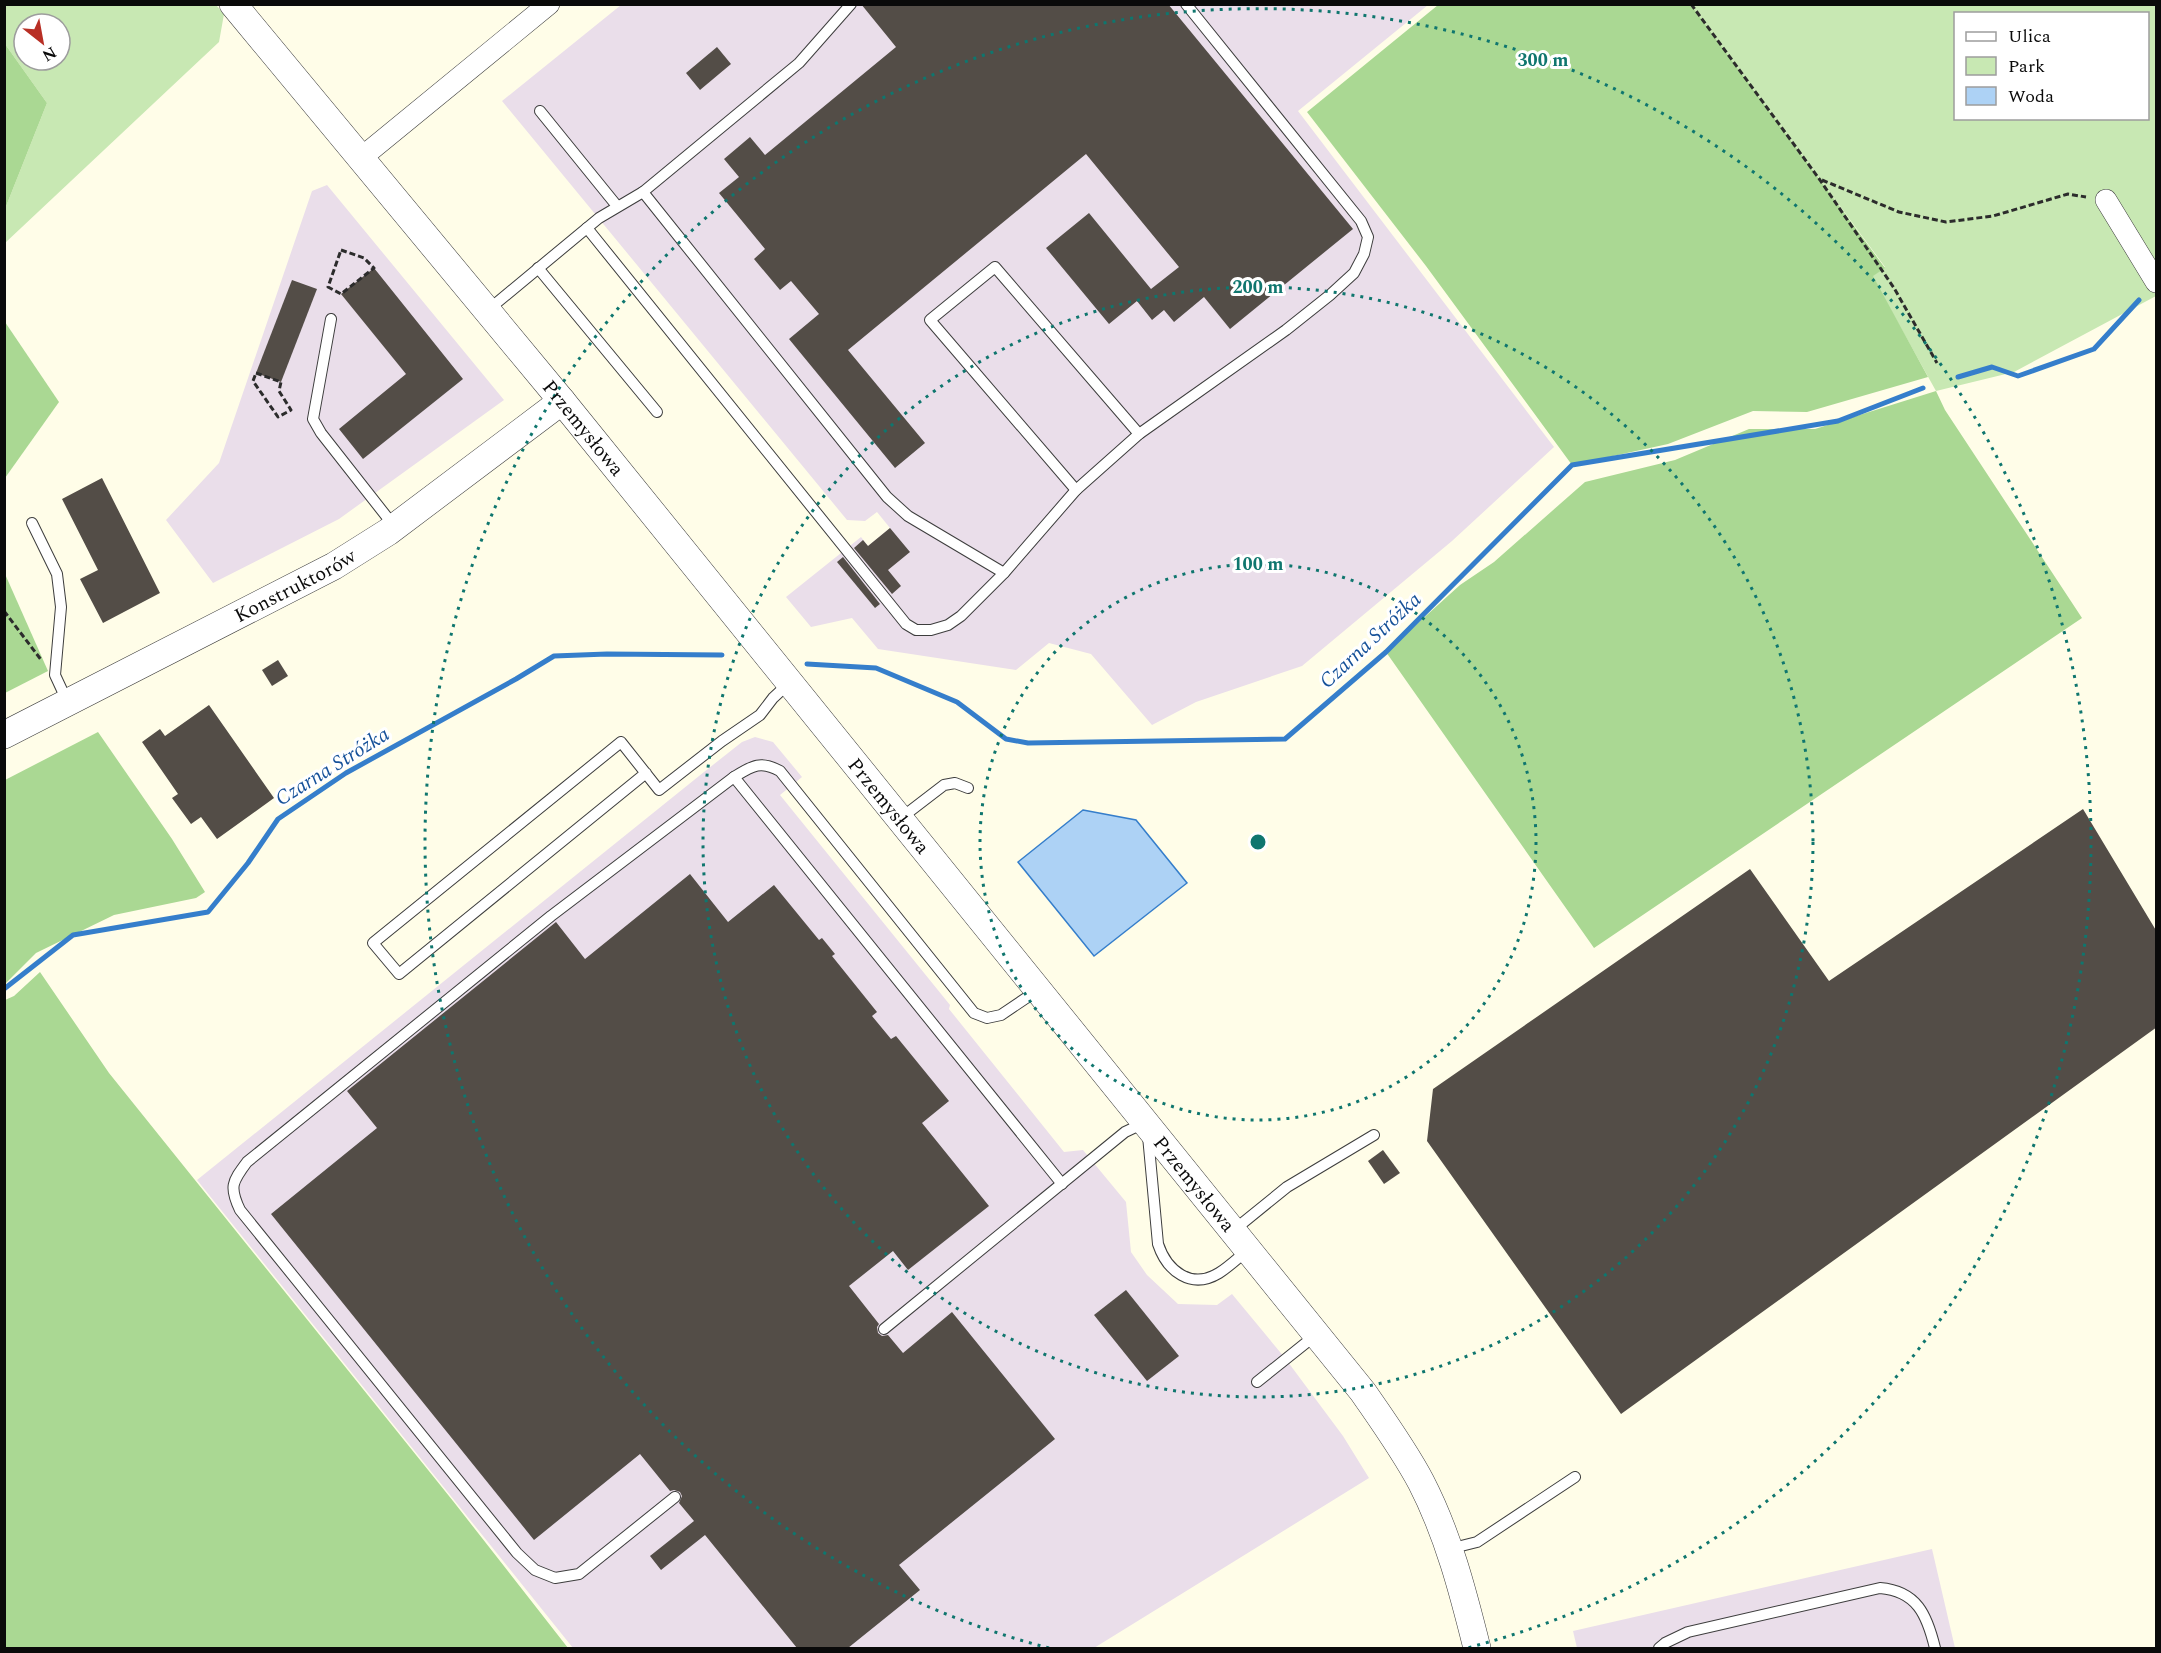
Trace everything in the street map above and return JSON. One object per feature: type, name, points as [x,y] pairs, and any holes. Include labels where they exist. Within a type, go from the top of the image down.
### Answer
[{"type":"street","name":"Przemysłowa","points":[[233,4],[562,400],[1242,1239],[1363,1392],[1391,1431],[1421,1482],[1449,1549],[1466,1601],[1477,1648]]},
{"type":"street","points":[[361,158],[549,4]]},
{"type":"street","points":[[2106,200],[2157,282]]},
{"type":"street","name":"Konstruktorów","points":[[4,735],[334,566],[394,527],[562,400]]},
{"type":"lane","points":[[488,310],[587,228],[617,206],[644,192],[799,63],[851,4]]},
{"type":"lane","points":[[587,228],[906,624],[916,630],[931,630],[948,625],[962,616],[1004,573],[1076,490],[1139,434],[1286,330],[1330,295],[1354,273],[1364,254],[1368,237],[1361,221],[1186,4]]},
{"type":"lane","points":[[540,111],[617,206]]},
{"type":"lane","points":[[644,192],[887,497],[908,516],[1004,573]]},
{"type":"lane","points":[[1076,490],[930,320],[995,267],[1139,434]]},
{"type":"lane","points":[[538,268],[657,412]]},
{"type":"lane","points":[[331,319],[313,418],[321,433],[394,527]]},
{"type":"lane","points":[[32,523],[57,574],[61,607],[55,675],[68,703]]},
{"type":"lane","points":[[646,773],[399,974],[373,943],[621,742],[646,773],[659,790],[760,715],[790,681]]},
{"type":"lane","points":[[675,1497],[579,1574],[555,1578],[536,1570],[516,1553],[240,1210],[232,1194],[234,1180],[247,1162],[551,916],[734,777],[752,766],[768,764],[780,771],[974,1013],[987,1018],[1001,1015],[1039,989]]},
{"type":"lane","points":[[734,777],[1062,1184]]},
{"type":"lane","points":[[901,819],[944,785],[955,783],[968,788]]},
{"type":"lane","points":[[884,1329],[1125,1132],[1146,1122],[1158,1244],[1162,1256],[1171,1267],[1181,1276],[1194,1280],[1209,1278],[1220,1272],[1242,1239],[1287,1187],[1374,1135]]},
{"type":"lane","points":[[1257,1382],[1317,1334]]},
{"type":"lane","points":[[1449,1549],[1477,1542],[1575,1477]]},
{"type":"lane","points":[[1659,1648],[1688,1632],[1880,1588],[1896,1589],[1911,1598],[1924,1614],[1935,1648]]},
{"type":"path","points":[[1691,4],[1820,180],[1894,288],[1937,363]]},
{"type":"path","points":[[1820,180],[1899,212],[1946,222],[1993,216],[2068,194],[2106,200]]},
{"type":"path","points":[[341,250],[364,258],[374,268],[341,294],[328,287],[341,250]]},
{"type":"path","points":[[256,373],[281,382],[279,391],[291,410],[278,417],[253,381],[256,373]]},
{"type":"path","points":[[4,611],[55,675]]},
{"type":"shaded area","points":[[621,5],[1428,5],[1298,111],[1554,447],[1452,541],[1302,666],[1196,702],[1152,725],[1091,654],[1049,643],[1016,670],[878,649],[852,618],[811,627],[786,597],[861,537],[868,546],[890,528],[877,512],[865,521],[847,520],[502,101]]},
{"type":"shaded area","points":[[327,185],[504,400],[339,519],[213,583],[166,520],[219,463],[312,191]]},
{"type":"shaded area","points":[[755,737],[773,742],[802,777],[780,795],[950,1005],[949,1009],[1064,1152],[1083,1150],[1126,1202],[1131,1252],[1147,1275],[1178,1304],[1217,1305],[1232,1294],[1285,1358],[1343,1436],[1369,1478],[1094,1648],[573,1648],[197,1180],[704,772],[742,742]]},
{"type":"shaded area","points":[[1932,1549],[1955,1648],[1577,1648],[1573,1631]]},
{"type":"green space","points":[[5,5],[216,5],[224,14],[219,42],[5,243],[5,209],[47,103],[25,72],[72,72],[72,12],[12,12],[12,54],[5,44]]},
{"type":"green space","points":[[1438,5],[1691,5],[1885,268],[1873,276],[1928,377],[1807,412],[1753,411],[1668,444],[1572,465],[1426,266],[1307,112]]},
{"type":"green space","points":[[1691,5],[2156,5],[2156,296],[2014,372],[1936,391],[1872,276],[1885,267]]},
{"type":"green space","points":[[5,44],[12,54],[12,72],[25,72],[47,103],[5,209]]},
{"type":"green space","points":[[5,322],[59,402],[5,478]]},
{"type":"green space","points":[[1936,391],[1945,410],[2082,618],[1594,948],[1386,652],[1460,585],[1494,562],[1585,482],[1675,460],[1749,429],[1815,429]]},
{"type":"green space","points":[[5,574],[48,671],[4,693]]},
{"type":"green space","points":[[98,732],[172,839],[205,892],[196,898],[114,915],[36,953],[5,984],[5,780]]},
{"type":"green space","points":[[40,972],[109,1073],[453,1501],[568,1648],[5,1648],[5,1000],[14,996]]},
{"type":"water","points":[[1083,810],[1136,820],[1187,883],[1094,956],[1018,862]]},
{"type":"building","points":[[861,4],[1168,4],[1353,229],[1230,329],[1204,297],[1174,322],[1164,310],[1152,320],[1137,301],[1109,324],[1046,248],[1089,213],[1151,289],[1179,267],[1086,154],[848,350],[925,443],[895,468],[789,339],[819,314],[791,281],[780,290],[754,259],[765,249],[719,193],[739,177],[724,159],[750,137],[765,155],[896,47]]},
{"type":"building","points":[[717,47],[731,64],[700,90],[686,73]]},
{"type":"building","points":[[374,268],[463,379],[363,459],[339,429],[406,374],[341,294]]},
{"type":"building","points":[[292,280],[317,289],[281,382],[256,373]]},
{"type":"building","points":[[102,478],[160,593],[103,623],[80,579],[98,570],[62,499]]},
{"type":"building","points":[[890,528],[910,552],[888,570],[901,586],[892,594],[854,548],[863,540],[868,546]]},
{"type":"building","points":[[843,557],[880,604],[875,608],[837,562]]},
{"type":"building","points":[[278,660],[288,676],[272,686],[262,670]]},
{"type":"building","points":[[209,705],[274,798],[217,839],[201,817],[191,824],[172,798],[178,794],[142,742],[160,729],[165,736]]},
{"type":"building","points":[[2083,809],[2157,932],[2157,1027],[1621,1414],[1427,1141],[1433,1089],[1750,869],[1829,981]]},
{"type":"building","points":[[690,874],[728,922],[774,885],[819,940],[822,938],[835,954],[832,956],[877,1012],[872,1016],[891,1039],[896,1036],[949,1101],[922,1123],[989,1206],[908,1270],[893,1251],[849,1286],[879,1324],[878,1333],[882,1336],[888,1335],[903,1353],[952,1312],[1055,1439],[899,1565],[920,1590],[848,1648],[797,1648],[705,1535],[661,1570],[650,1556],[694,1521],[679,1503],[682,1496],[680,1492],[670,1491],[640,1454],[534,1540],[271,1214],[377,1128],[347,1091],[556,922],[585,959]]},
{"type":"building","points":[[1383,1150],[1400,1173],[1384,1184],[1368,1161]]},
{"type":"building","points":[[1126,1290],[1179,1356],[1147,1381],[1094,1315]]},
{"type":"waterway","name":"Czarna Stróżka","points":[[1958,377],[1992,367],[2018,376],[2094,349],[2139,300]]},
{"type":"waterway","name":"Czarna Stróżka","points":[[807,664],[876,668],[957,702],[1006,739],[1028,743],[1285,739],[1386,652],[1572,465],[1838,421],[1923,388]]},
{"type":"waterway","name":"Czarna Stróżka","points":[[4,989],[73,935],[208,912],[248,863],[278,819],[346,773],[554,656],[722,655]]}]
